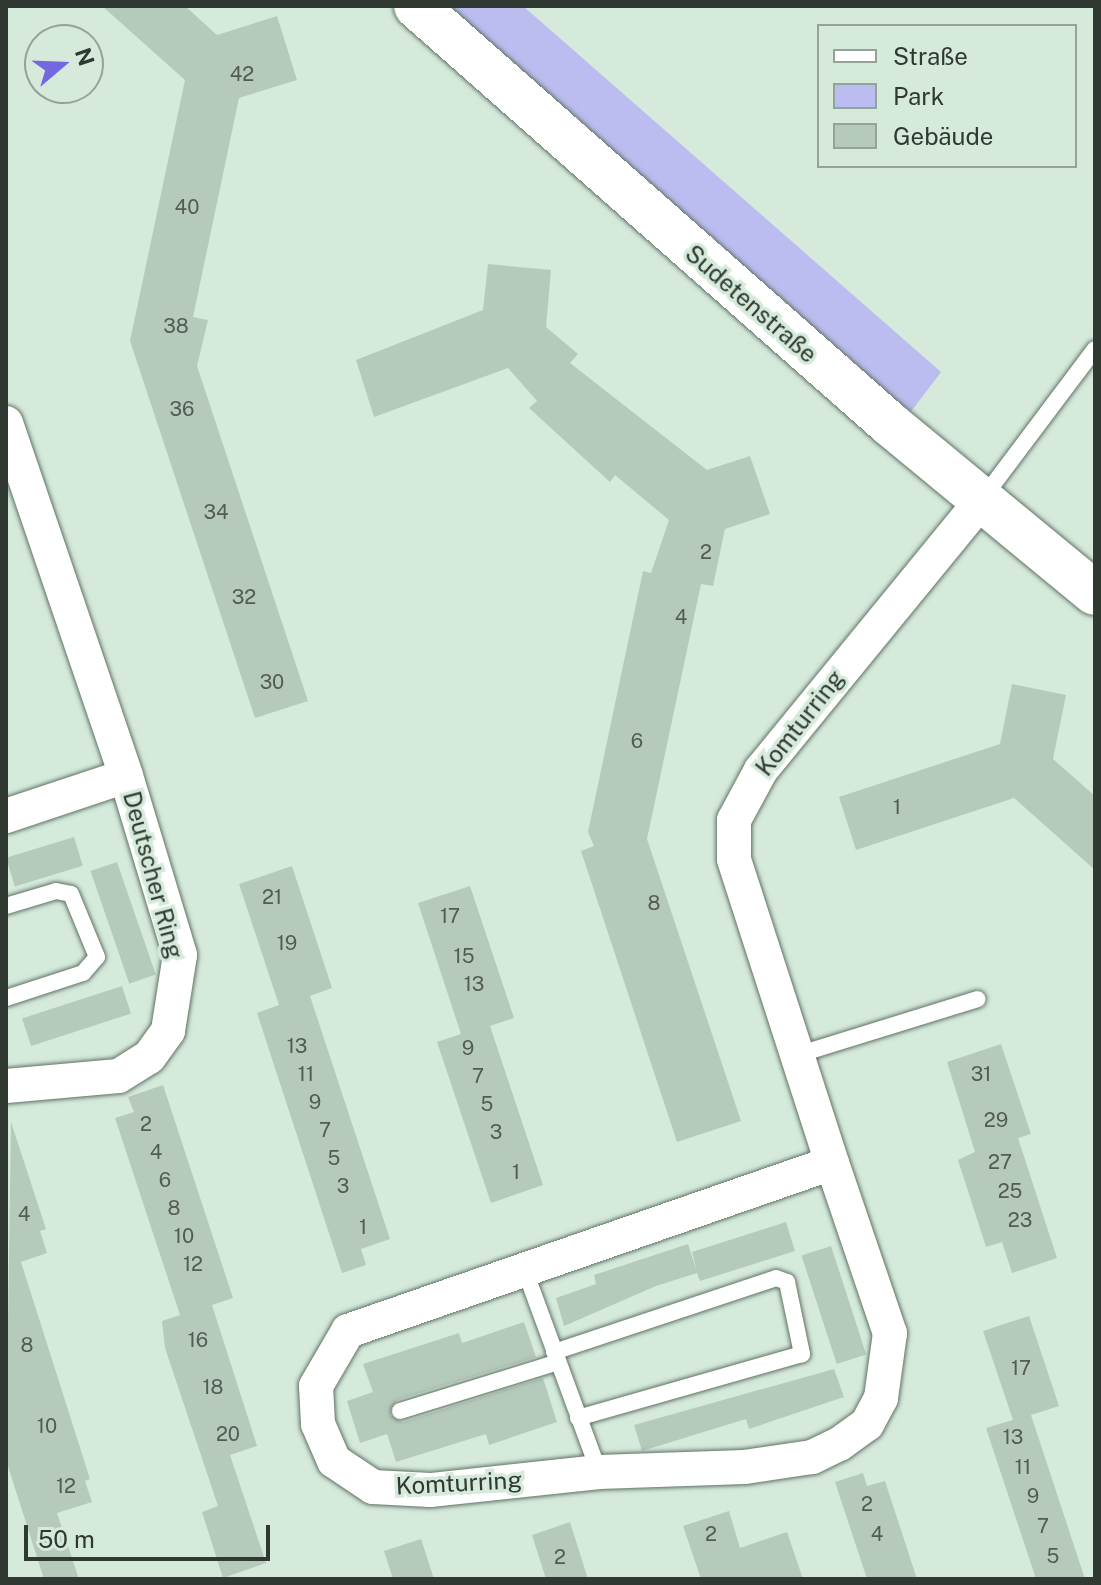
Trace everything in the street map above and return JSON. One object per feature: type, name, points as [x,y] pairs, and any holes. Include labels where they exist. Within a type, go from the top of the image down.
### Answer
[{"type":"street","name":"Sudetenstraße","points":[[416,6],[980,502],[1095,593]]},
{"type":"street","name":"Deutscher Ring","points":[[6,423],[126,776],[180,955],[168,1031],[149,1057],[118,1076],[6,1086]]},
{"type":"street","name":"Komturring","points":[[832,1163],[348,1331],[316,1386],[318,1424],[334,1461],[373,1487],[430,1490],[599,1472],[744,1467],[812,1457],[867,1424],[881,1398],[890,1333],[734,859],[734,820],[761,770],[980,502]]},
{"type":"street","name":"Deutscher Ring","points":[[6,816],[126,776]]},
{"type":"lane","points":[[980,502],[1095,349]]},
{"type":"lane","points":[[6,906],[56,891],[71,894],[97,957],[83,973],[6,998]]},
{"type":"lane","points":[[797,1055],[978,999]]},
{"type":"lane","points":[[524,1268],[599,1472]]},
{"type":"lane","points":[[400,1411],[776,1278],[787,1282],[802,1354],[578,1418]]},
{"type":"green space","points":[[442,6],[523,6],[941,372],[907,417]]},
{"type":"building","points":[[102,6],[185,6],[217,35],[277,16],[297,80],[239,98],[193,317],[208,320],[197,366],[308,701],[255,718],[130,341],[185,80]]},
{"type":"building","points":[[488,264],[551,270],[546,327],[578,354],[570,363],[707,470],[750,456],[770,514],[725,529],[713,586],[701,584],[647,839],[741,1121],[677,1142],[581,851],[594,846],[588,832],[643,571],[651,573],[669,520],[615,475],[610,482],[529,408],[537,401],[508,368],[374,417],[356,360],[483,310]]},
{"type":"building","points":[[1012,684],[1066,695],[1053,759],[1095,796],[1095,870],[1014,798],[856,850],[839,797],[1000,744]]},
{"type":"building","points":[[74,837],[83,866],[15,886],[6,858]]},
{"type":"building","points":[[117,862],[156,975],[129,984],[91,871]]},
{"type":"building","points":[[292,866],[332,988],[310,996],[390,1239],[361,1249],[366,1265],[342,1273],[257,1013],[279,1005],[239,884]]},
{"type":"building","points":[[470,886],[514,1018],[490,1026],[543,1185],[491,1203],[437,1042],[461,1034],[418,903]]},
{"type":"building","points":[[122,986],[131,1014],[31,1046],[22,1018]]},
{"type":"building","points":[[1001,1044],[1031,1134],[1018,1138],[1057,1258],[1012,1273],[1002,1242],[986,1247],[958,1160],[975,1152],[947,1062]]},
{"type":"building","points":[[163,1085],[233,1298],[212,1305],[257,1446],[230,1455],[266,1563],[223,1578],[202,1512],[218,1506],[165,1348],[162,1321],[180,1315],[115,1118],[134,1112],[128,1097]]},
{"type":"building","points":[[11,1122],[46,1229],[40,1231],[47,1253],[21,1262],[90,1479],[85,1481],[92,1502],[57,1513],[79,1579],[44,1579],[6,1460]]},
{"type":"building","points":[[786,1222],[795,1251],[700,1281],[697,1273],[656,1286],[564,1326],[556,1298],[596,1284],[594,1275],[688,1244],[697,1272],[692,1252]]},
{"type":"building","points":[[831,1246],[866,1354],[837,1364],[802,1256]]},
{"type":"building","points":[[1029,1316],[1059,1406],[1031,1415],[1085,1579],[1036,1579],[986,1428],[1013,1420],[983,1331]]},
{"type":"building","points":[[524,1322],[536,1357],[397,1400],[390,1415],[403,1422],[543,1378],[557,1422],[489,1445],[486,1434],[396,1462],[387,1434],[360,1443],[347,1401],[373,1392],[363,1364],[459,1333],[462,1343]]},
{"type":"building","points":[[834,1369],[844,1397],[749,1429],[746,1419],[642,1451],[634,1425]]},
{"type":"building","points":[[863,1473],[867,1486],[885,1481],[917,1579],[867,1579],[835,1482]]},
{"type":"building","points":[[729,1511],[740,1548],[787,1532],[803,1579],[701,1579],[683,1526]]},
{"type":"building","points":[[570,1522],[588,1579],[546,1579],[532,1535]]},
{"type":"building","points":[[421,1539],[434,1579],[393,1579],[384,1551]]}]
